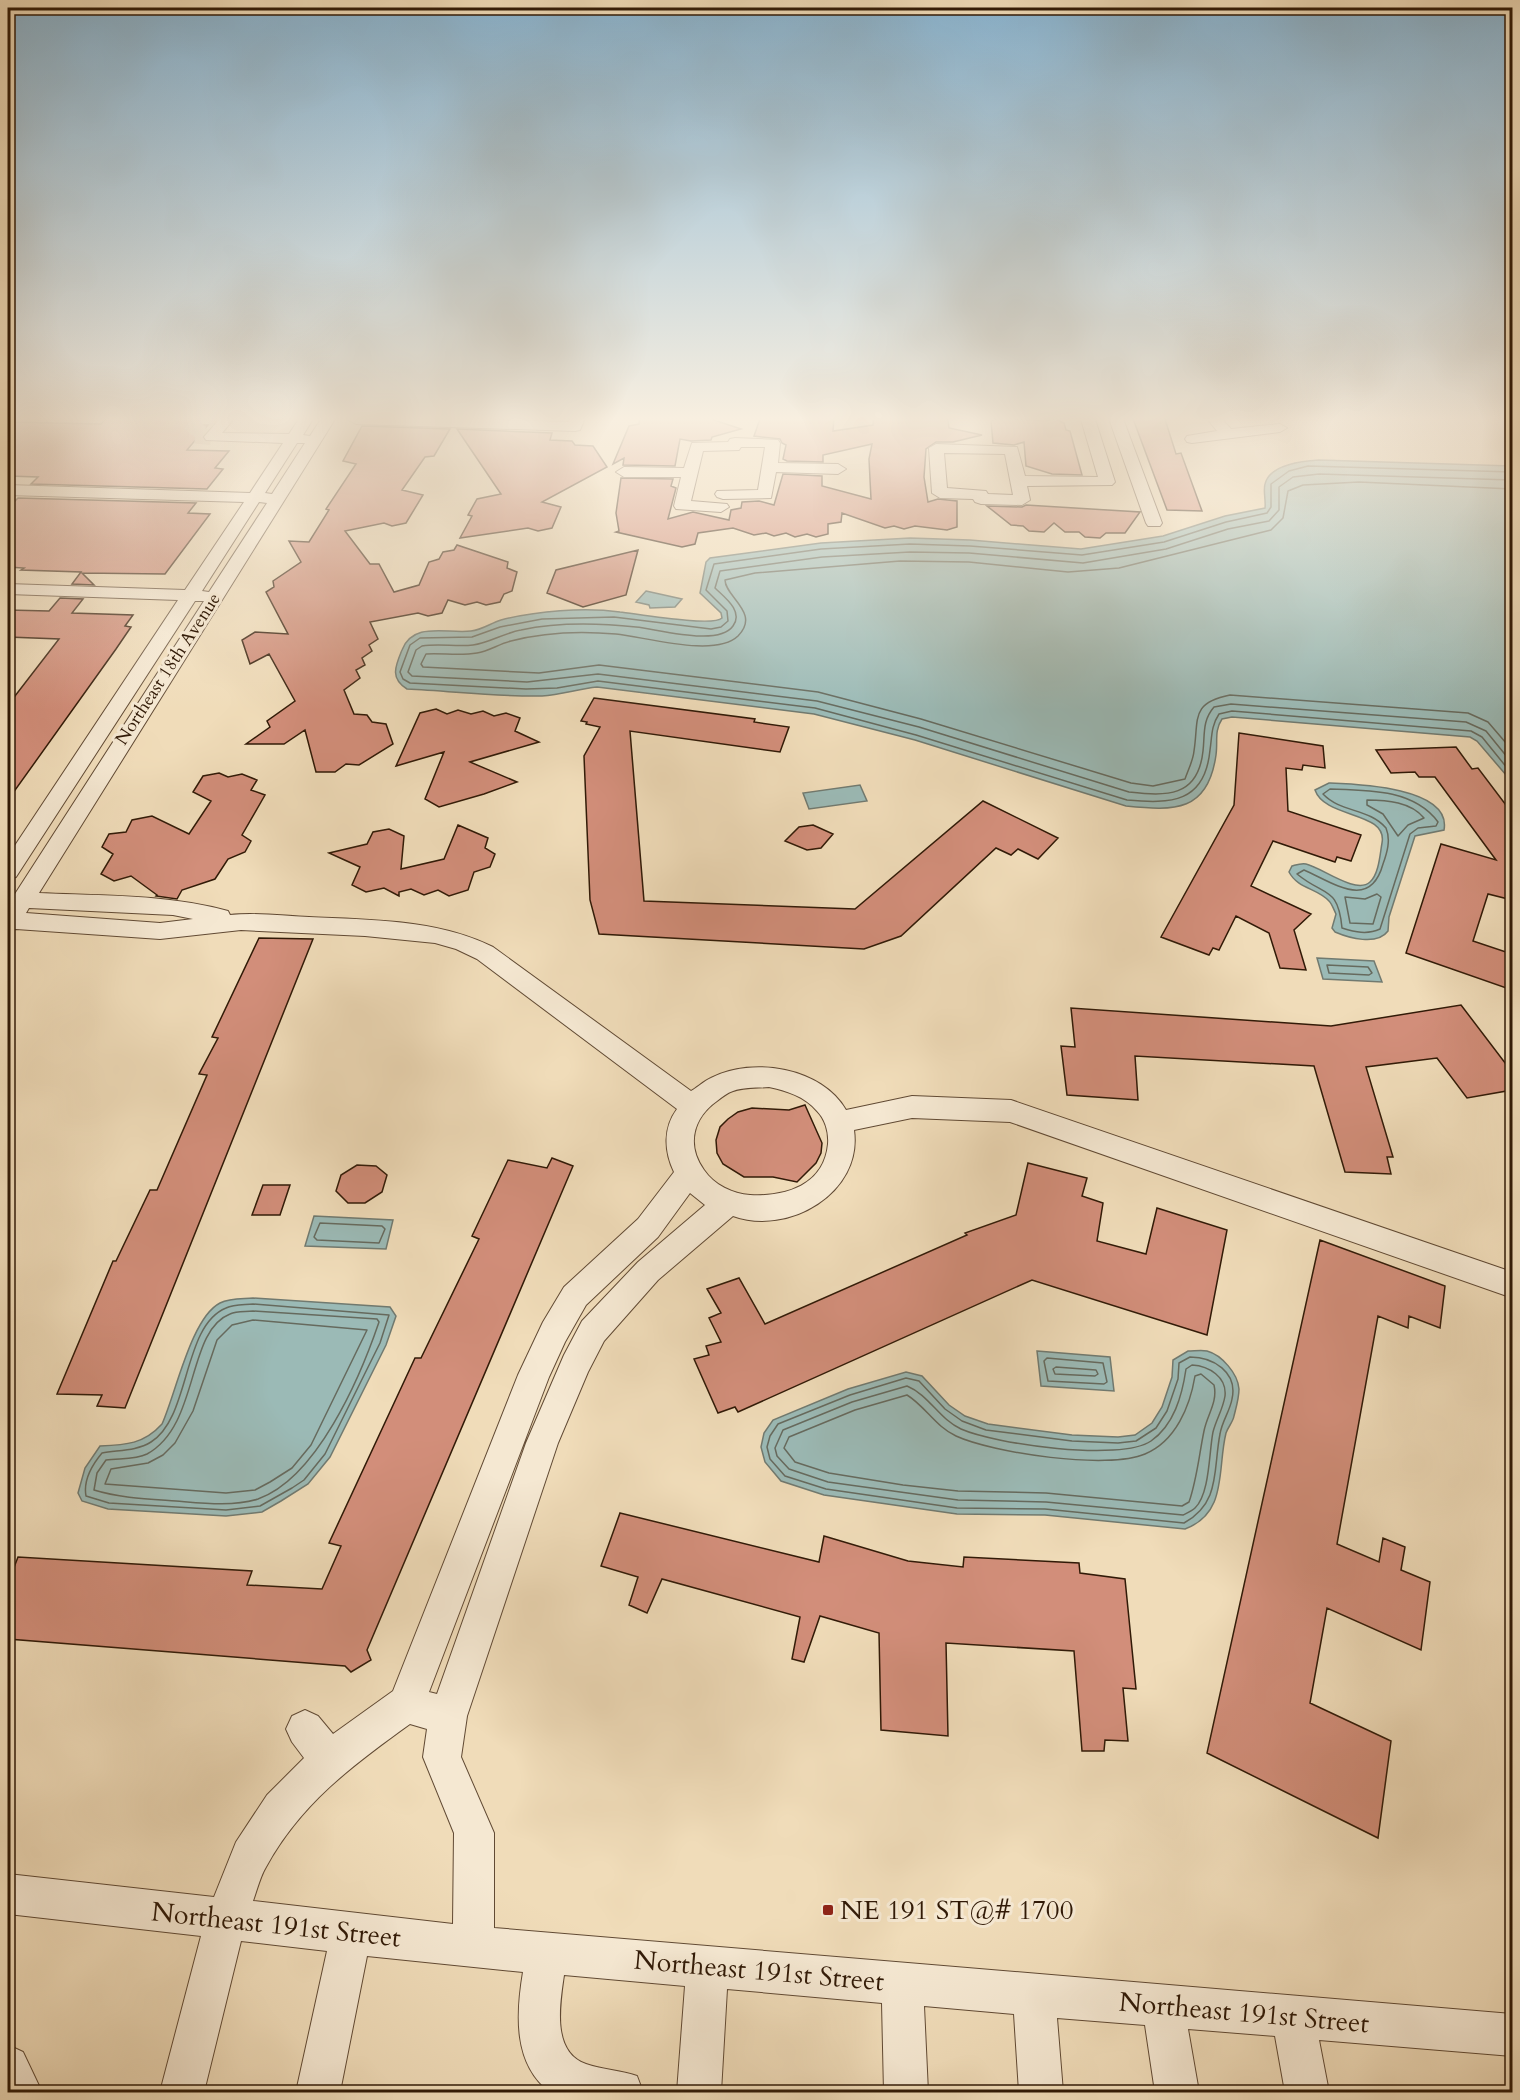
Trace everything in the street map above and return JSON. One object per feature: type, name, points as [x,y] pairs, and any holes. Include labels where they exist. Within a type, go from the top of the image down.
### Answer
[{"type":"street","name":"Northeast 18th Avenue","points":[[8,872],[243,514]]},
{"type":"street","name":"Northeast 18th Avenue","points":[[11,913],[268,514]]},
{"type":"street","points":[[1151,514],[1154,523]]},
{"type":"street","points":[[8,589],[215,596]]},
{"type":"street","points":[[85,755],[113,755]]},
{"type":"street","points":[[11,913],[160,931],[241,922],[399,930],[463,942],[485,953],[693,1106]]},
{"type":"street","points":[[769,1077],[795,1083],[818,1095],[834,1113],[837,1123],[842,1135],[841,1158],[830,1179],[809,1197],[783,1207],[754,1209],[728,1204],[705,1192],[688,1175],[680,1155],[679,1134],[686,1114],[701,1097],[721,1085],[744,1078],[769,1077]]},
{"type":"street","points":[[837,1123],[912,1107],[1011,1111],[1507,1283]]},
{"type":"street","points":[[182,2092],[226,1919],[250,1856],[281,1809],[330,1759],[405,1704],[530,1385],[554,1332],[575,1296],[648,1228],[688,1175]]},
{"type":"street","points":[[472,1947],[474,1833],[442,1757],[448,1716],[542,1443],[574,1365],[592,1331],[648,1271],[728,1204]]},
{"type":"street","points":[[405,1704],[448,1716]]},
{"type":"street","points":[[304,1729],[330,1759]]},
{"type":"street","name":"Northeast 191st Street","points":[[8,1894],[472,1947],[1512,2035]]},
{"type":"street","points":[[318,2092],[351,1933]]},
{"type":"street","points":[[546,1953],[539,2026],[545,2057],[571,2082],[621,2092]]},
{"type":"street","points":[[699,2092],[707,1966]]},
{"type":"street","points":[[902,1983],[906,2092]]},
{"type":"street","points":[[1034,1995],[1041,2092]]},
{"type":"street","points":[[1163,2005],[1177,2092]]},
{"type":"street","points":[[1293,2016],[1307,2092]]},
{"type":"street","points":[[8,2067],[20,2092]]},
{"type":"water","points":[[1235,514],[1512,514],[1512,782],[1477,741],[1470,737],[1232,717],[1222,719],[1220,723],[1212,774],[1197,798],[1174,807],[1144,808],[1126,806],[915,740],[814,714],[597,687],[542,696],[407,689],[398,681],[395,672],[407,641],[422,632],[471,631],[515,617],[576,610],[606,611],[691,621],[722,618],[721,613],[700,593],[706,562],[710,558],[821,543],[910,538],[970,540],[1081,549],[1163,536]]},
{"type":"water","points":[[646,591],[682,599],[675,607],[650,608],[649,605],[636,602]]},
{"type":"water","points":[[1329,783],[1379,787],[1418,796],[1433,805],[1442,816],[1444,830],[1415,836],[1389,917],[1388,931],[1377,938],[1355,938],[1335,932],[1332,928],[1336,914],[1330,902],[1319,893],[1297,882],[1289,872],[1292,866],[1306,864],[1356,885],[1370,882],[1375,874],[1379,864],[1381,833],[1375,825],[1331,806],[1321,799],[1315,790]]},
{"type":"water","points":[[860,785],[867,801],[809,809],[803,793]]},
{"type":"water","points":[[1317,958],[1374,961],[1382,982],[1323,979]]},
{"type":"water","points":[[314,1216],[393,1220],[386,1249],[305,1246]]},
{"type":"water","points":[[253,1298],[390,1307],[396,1316],[386,1345],[330,1457],[308,1484],[262,1512],[226,1516],[108,1509],[82,1501],[78,1493],[85,1468],[100,1446],[134,1442],[148,1436],[162,1424],[185,1358],[201,1324],[210,1311],[224,1301]]},
{"type":"water","points":[[1037,1351],[1110,1357],[1114,1391],[1041,1386]]},
{"type":"water","points":[[1188,1351],[1213,1353],[1232,1371],[1239,1389],[1233,1418],[1226,1433],[1214,1501],[1199,1522],[1185,1529],[1045,1515],[957,1514],[824,1495],[781,1481],[765,1462],[761,1447],[764,1433],[773,1420],[848,1389],[906,1372],[922,1376],[949,1405],[965,1416],[988,1424],[1072,1435],[1118,1437],[1135,1435],[1152,1423],[1162,1407],[1172,1377],[1173,1360]]},
{"type":"building","points":[[8,514],[210,514],[165,574],[82,573],[94,585],[72,584],[81,572],[21,570],[24,568],[8,567]]},
{"type":"building","points":[[326,514],[411,514],[406,523],[392,526],[384,523],[345,531],[370,564],[379,564],[394,592],[419,585],[429,562],[439,559],[443,552],[454,550],[457,545],[508,562],[507,568],[517,572],[512,591],[504,594],[500,602],[486,605],[477,602],[465,605],[448,600],[442,613],[428,616],[418,613],[370,622],[378,639],[369,645],[372,651],[362,658],[365,665],[356,670],[360,678],[344,690],[354,714],[367,715],[372,722],[386,724],[393,744],[359,765],[346,764],[335,772],[316,772],[305,730],[284,744],[246,744],[270,727],[267,721],[295,701],[269,654],[250,664],[242,640],[255,632],[288,634],[266,592],[274,587],[273,581],[301,562],[289,541],[309,542]]},
{"type":"building","points":[[558,514],[552,528],[538,531],[528,528],[460,538],[472,516],[468,515]]},
{"type":"building","points":[[616,514],[669,514],[668,519],[686,514],[702,514],[729,520],[730,514],[842,514],[841,522],[828,524],[828,534],[816,537],[807,534],[795,537],[786,533],[774,536],[766,533],[754,535],[733,528],[698,533],[695,544],[682,547],[616,532],[619,531]]},
{"type":"building","points":[[845,514],[957,514],[957,527],[947,530],[915,526],[904,529],[894,526],[885,528]]},
{"type":"building","points":[[997,514],[1139,514],[1125,533],[1106,533],[1100,538],[1085,537],[1079,532],[1065,532],[1054,523],[1044,532],[1029,531],[1023,526],[1011,525]]},
{"type":"building","points":[[638,550],[626,595],[583,607],[547,593],[556,570]]},
{"type":"building","points":[[60,598],[83,599],[72,613],[133,615],[125,626],[131,627],[8,800],[8,705],[59,639],[8,637],[8,610],[49,611]]},
{"type":"building","points":[[594,698],[755,719],[754,722],[789,727],[780,752],[630,731],[644,901],[855,909],[983,801],[1058,838],[1038,859],[1018,849],[1011,855],[996,848],[901,936],[864,949],[599,934],[590,900],[584,756],[600,727],[581,721]]},
{"type":"building","points":[[436,709],[447,714],[458,710],[471,714],[483,711],[494,716],[506,713],[520,718],[515,731],[539,742],[470,762],[517,782],[439,807],[425,799],[444,752],[396,766],[420,713]]},
{"type":"building","points":[[1239,733],[1323,746],[1325,768],[1303,765],[1302,770],[1286,768],[1288,811],[1361,835],[1351,861],[1337,857],[1335,862],[1273,841],[1251,886],[1311,914],[1294,930],[1306,970],[1280,968],[1269,933],[1236,916],[1219,950],[1213,948],[1209,955],[1161,937],[1234,805]]},
{"type":"building","points":[[1456,747],[1472,769],[1478,768],[1512,813],[1512,900],[1488,894],[1473,941],[1512,954],[1512,990],[1406,953],[1441,844],[1496,860],[1435,777],[1419,777],[1415,772],[1391,773],[1376,750]]},
{"type":"building","points":[[219,773],[228,777],[242,774],[257,780],[251,790],[265,795],[242,835],[251,841],[245,852],[228,859],[215,879],[182,890],[177,899],[156,896],[131,876],[114,881],[101,874],[113,854],[102,847],[109,834],[126,832],[132,820],[152,816],[189,834],[211,801],[193,792],[203,776]]},
{"type":"building","points":[[458,825],[488,838],[485,848],[495,854],[490,867],[474,872],[468,890],[449,896],[438,890],[424,895],[411,889],[399,892],[399,896],[384,888],[366,892],[352,885],[360,867],[329,853],[367,844],[373,832],[389,829],[404,836],[401,869],[444,859]]},
{"type":"building","points":[[813,825],[833,834],[821,848],[807,850],[785,841],[799,827]]},
{"type":"building","points":[[259,938],[313,939],[125,1408],[97,1406],[102,1395],[57,1394],[113,1261],[116,1261],[150,1190],[157,1190],[207,1075],[199,1074],[218,1038],[212,1037]]},
{"type":"building","points":[[1461,1005],[1512,1072],[1512,1090],[1467,1098],[1437,1058],[1366,1067],[1393,1157],[1387,1157],[1391,1174],[1345,1172],[1314,1066],[1135,1056],[1138,1100],[1067,1095],[1061,1046],[1075,1047],[1071,1008],[1331,1026]]},
{"type":"building","points":[[805,1105],[822,1143],[821,1153],[816,1163],[797,1182],[773,1177],[744,1177],[723,1164],[717,1153],[716,1140],[720,1127],[728,1119],[738,1112],[752,1108],[789,1110]]},
{"type":"building","points":[[552,1158],[573,1166],[367,1650],[371,1660],[351,1672],[345,1666],[8,1639],[8,1583],[18,1557],[252,1571],[247,1585],[322,1589],[341,1546],[329,1543],[415,1358],[421,1358],[479,1239],[472,1236],[508,1160],[547,1168]]},
{"type":"building","points":[[1028,1163],[1087,1178],[1082,1196],[1103,1203],[1097,1241],[1146,1254],[1157,1208],[1227,1230],[1207,1335],[1032,1280],[738,1412],[735,1407],[718,1413],[694,1359],[709,1355],[706,1346],[721,1342],[709,1318],[721,1313],[707,1289],[739,1278],[765,1324],[967,1235],[965,1233],[1016,1215]]},
{"type":"building","points":[[357,1165],[376,1166],[387,1175],[382,1192],[365,1203],[348,1203],[336,1191],[341,1175]]},
{"type":"building","points":[[263,1185],[290,1185],[280,1215],[252,1215]]},
{"type":"building","points":[[1320,1240],[1445,1286],[1440,1328],[1409,1316],[1408,1328],[1378,1316],[1337,1544],[1379,1562],[1383,1538],[1405,1547],[1401,1570],[1430,1582],[1421,1650],[1327,1608],[1310,1703],[1391,1741],[1378,1838],[1207,1753]]},
{"type":"building","points":[[620,1513],[819,1562],[824,1536],[908,1561],[963,1567],[964,1557],[1079,1563],[1080,1573],[1125,1579],[1136,1689],[1123,1688],[1128,1741],[1105,1740],[1104,1751],[1082,1751],[1074,1651],[946,1643],[948,1736],[881,1730],[879,1633],[820,1616],[804,1662],[792,1659],[800,1617],[662,1579],[647,1613],[629,1605],[638,1577],[601,1566]]},
{"type":"place","name":"NE 191 ST@# 1700","points":[[828,1910]]}]
